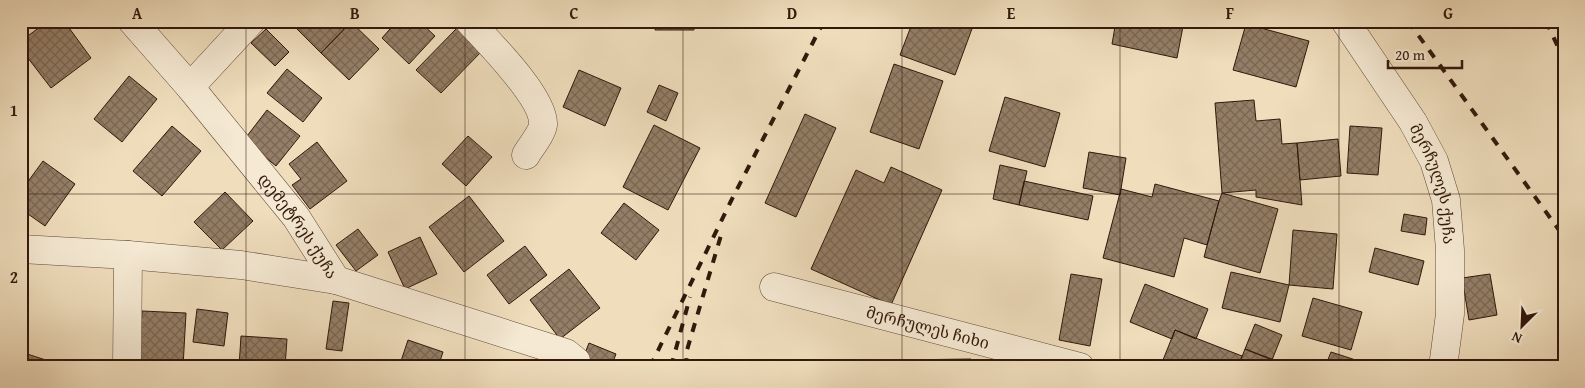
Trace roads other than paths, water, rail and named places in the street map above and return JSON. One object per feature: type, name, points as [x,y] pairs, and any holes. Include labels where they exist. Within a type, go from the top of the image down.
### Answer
[{"type":"street","name":"დემეტრეს ქუჩა","points":[[132,21],[190,87],[296,217],[336,280]]},
{"type":"street","points":[[190,87],[251,21]]},
{"type":"street","points":[[469,21],[523,82],[542,112],[543,126],[526,156]]},
{"type":"street","name":"მერჩულეს ქუჩა","points":[[1345,21],[1413,122],[1434,162],[1446,200],[1450,250],[1450,314],[1443,367]]},
{"type":"street","name":"დემეტრეს ქუჩა","points":[[21,249],[128,255],[241,265],[336,280]]},
{"type":"street","points":[[127,367],[128,255]]},
{"type":"street","points":[[336,280],[566,353],[576,361],[576,367]]},
{"type":"street","name":"მერჩულეს ჩიხი","points":[[774,287],[1072,366]]},
{"type":"railway","points":[[650,367],[731,201],[824,21]]},
{"type":"railway","points":[[1408,21],[1564,237]]},
{"type":"railway","points":[[1546,21],[1564,60]]},
{"type":"railway","points":[[686,367],[687,350],[722,232]]},
{"type":"railway","points":[[671,367],[690,297]]}]
